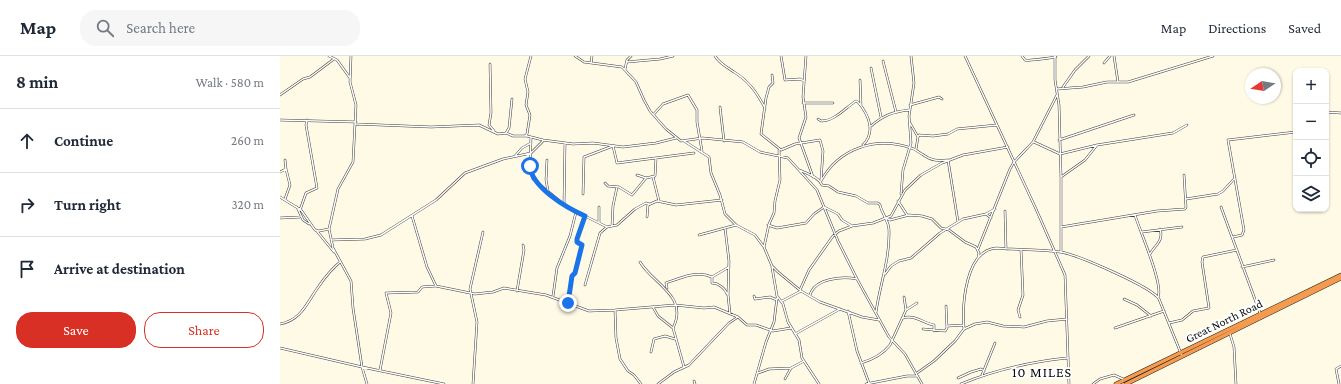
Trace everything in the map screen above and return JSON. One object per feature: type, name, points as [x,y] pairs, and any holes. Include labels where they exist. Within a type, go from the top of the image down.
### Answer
[{"type":"highway","name":"Great North Road","points":[[1116,384],[1125,382],[1341,277]]},
{"type":"highway","name":"Great North Road","points":[[1181,355],[1261,316]]},
{"type":"street","points":[[329,56],[334,59],[350,78]]},
{"type":"street","points":[[352,56],[350,78],[352,93],[356,105],[353,162],[338,189],[329,229],[335,253],[351,281],[353,308],[362,367],[367,384]]},
{"type":"street","points":[[525,136],[527,134],[530,114],[526,105],[528,92],[525,79],[531,56]]},
{"type":"street","points":[[575,56],[580,60],[591,63],[617,65],[625,69],[636,82],[646,106],[666,129],[676,138],[702,151],[708,157],[711,173],[722,200],[725,214],[736,225],[748,230],[764,247],[772,266],[777,296],[776,316],[766,342],[754,384]]},
{"type":"street","points":[[591,63],[592,56]]},
{"type":"street","points":[[625,69],[626,62],[631,56]]},
{"type":"street","points":[[626,62],[660,59],[673,56]]},
{"type":"street","points":[[715,56],[724,66],[740,76],[754,88],[765,109]]},
{"type":"street","points":[[781,56],[785,80],[800,79],[804,82]]},
{"type":"street","points":[[806,56],[803,103],[806,117],[799,135],[813,177]]},
{"type":"street","points":[[782,301],[801,290],[809,270],[835,234],[852,226],[873,223],[891,216],[901,194],[903,170],[911,143],[909,121],[914,83],[911,56]]},
{"type":"street","points":[[965,56],[1056,252],[1066,280],[1069,384]]},
{"type":"street","points":[[1022,56],[1025,60],[1029,61],[1039,58],[1056,57],[1061,177],[1060,252]]},
{"type":"street","points":[[1063,87],[1075,70],[1089,56]]},
{"type":"street","points":[[1104,63],[1110,56]]},
{"type":"street","points":[[1114,56],[1118,82]]},
{"type":"street","points":[[1057,88],[1128,82],[1140,79],[1158,71],[1189,65],[1213,56]]},
{"type":"street","points":[[280,95],[303,79],[314,74],[334,59]]},
{"type":"street","points":[[883,61],[896,112]]},
{"type":"street","points":[[490,64],[492,112],[489,125],[495,133]]},
{"type":"street","points":[[871,68],[881,117]]},
{"type":"street","points":[[764,247],[768,225],[774,214],[774,202],[780,180],[779,150],[761,134],[768,90],[773,83],[772,74]]},
{"type":"street","points":[[860,80],[861,106]]},
{"type":"street","points":[[654,114],[663,104],[688,95],[697,110],[697,122],[701,138],[702,151]]},
{"type":"street","points":[[964,329],[964,288],[978,258],[978,249],[995,209],[1004,182],[1014,162],[1033,142],[1057,95]]},
{"type":"street","points":[[506,133],[509,128],[512,98]]},
{"type":"street","points":[[910,105],[939,98],[942,99]]},
{"type":"street","points":[[818,119],[821,121],[827,120],[856,101],[861,106],[871,126],[870,136],[863,145]]},
{"type":"street","points":[[803,103],[833,102]]},
{"type":"street","points":[[720,107],[723,138],[726,142]]},
{"type":"street","points":[[871,126],[881,117],[896,112],[910,110]]},
{"type":"street","points":[[1329,112],[1341,113]]},
{"type":"street","points":[[1059,140],[1134,115]]},
{"type":"street","points":[[280,120],[307,120],[431,127],[479,125],[495,133],[506,133],[514,136],[525,136],[565,143],[593,143],[623,147],[656,143],[676,138]]},
{"type":"street","points":[[300,210],[306,193],[317,188],[306,125],[307,120]]},
{"type":"street","points":[[909,121],[918,137],[916,149]]},
{"type":"street","points":[[918,137],[948,134],[957,129],[997,125]]},
{"type":"street","points":[[1033,142],[1060,154],[1097,145],[1173,133],[1187,126]]},
{"type":"street","points":[[1233,237],[1242,235],[1244,232],[1229,140],[1293,132]]},
{"type":"street","points":[[531,137],[532,176],[564,205],[607,227]]},
{"type":"street","points":[[684,141],[701,138],[726,142],[743,142],[760,152],[780,155],[788,158],[812,183],[857,280],[876,312],[879,320],[905,354],[922,384]]},
{"type":"street","points":[[331,240],[378,237],[442,196],[465,173],[515,156],[531,153],[543,140]]},
{"type":"street","points":[[779,150],[801,143],[819,140],[823,151],[821,181]]},
{"type":"street","points":[[515,156],[522,148],[531,143]]},
{"type":"street","points":[[564,205],[565,143]]},
{"type":"street","points":[[821,181],[824,175],[843,156],[863,145],[877,143],[909,147],[916,149],[934,161],[948,160]]},
{"type":"street","points":[[1061,177],[1085,160],[1097,145]]},
{"type":"street","points":[[613,146],[617,162],[656,159],[694,153]]},
{"type":"street","points":[[583,194],[584,157],[613,146]]},
{"type":"street","points":[[901,194],[921,175],[948,160],[963,155],[1008,147]]},
{"type":"street","points":[[656,159],[655,175],[653,177],[659,201]]},
{"type":"street","points":[[285,160],[290,185],[285,199]]},
{"type":"street","points":[[547,160],[546,180],[548,191]]},
{"type":"street","points":[[948,160],[950,184],[958,222]]},
{"type":"street","points":[[280,172],[286,169]]},
{"type":"street","points":[[798,170],[821,181],[822,185],[826,185],[838,192],[856,196],[868,203],[878,203],[882,215],[890,220],[907,215],[922,216],[932,219],[941,228],[978,249]]},
{"type":"street","points":[[637,175],[646,178],[653,177]]},
{"type":"street","points":[[1061,227],[1157,211],[1183,210],[1186,206],[1184,175]]},
{"type":"street","points":[[1186,198],[1223,192],[1235,177]]},
{"type":"street","points":[[605,184],[608,186],[617,187],[632,195],[646,178]]},
{"type":"street","points":[[812,183],[816,179]]},
{"type":"street","points":[[612,226],[613,206],[617,187]]},
{"type":"street","points":[[280,197],[300,210],[309,224]]},
{"type":"street","points":[[585,285],[600,233],[607,227],[617,225],[635,209],[646,203],[649,204],[659,201],[676,205],[722,200]]},
{"type":"street","points":[[898,201],[907,215]]},
{"type":"street","points":[[647,217],[649,204]]},
{"type":"street","points":[[296,207],[300,217],[315,230],[335,253]]},
{"type":"street","points":[[599,207],[599,222]]},
{"type":"street","points":[[1221,207],[1261,316]]},
{"type":"street","points":[[768,225],[777,228],[808,223],[814,214],[824,208]]},
{"type":"street","points":[[824,208],[838,214],[842,220],[852,226]]},
{"type":"street","points":[[885,274],[891,266],[899,261],[911,258],[946,230],[966,217],[986,214],[995,209]]},
{"type":"street","points":[[1004,211],[1006,249]]},
{"type":"street","points":[[553,296],[557,268],[570,236],[576,212]]},
{"type":"street","points":[[986,214],[991,218]]},
{"type":"street","points":[[1135,215],[1150,256],[1159,288],[1158,297],[1181,355]]},
{"type":"street","points":[[412,216],[427,267],[436,286]]},
{"type":"street","points":[[568,303],[572,276],[575,273],[582,245],[577,242],[577,239],[585,216]]},
{"type":"street","points":[[280,218],[300,217]]},
{"type":"street","points":[[876,312],[888,256],[889,230],[886,218]]},
{"type":"street","points":[[699,235],[736,225]]},
{"type":"street","points":[[1142,232],[1182,227]]},
{"type":"street","points":[[725,228],[729,268],[728,296],[730,314]]},
{"type":"street","points":[[315,230],[322,231],[329,229]]},
{"type":"street","points":[[1150,256],[1159,244],[1161,237],[1160,229]]},
{"type":"street","points":[[473,384],[477,322],[470,292],[483,232]]},
{"type":"street","points":[[517,291],[524,245]]},
{"type":"street","points":[[978,258],[992,249],[1060,252],[1142,286],[1158,297]]},
{"type":"street","points":[[1020,317],[1018,310],[1023,295],[1021,250]]},
{"type":"street","points":[[1169,323],[1182,320],[1193,311],[1209,308],[1202,262],[1204,256],[1237,250]]},
{"type":"street","points":[[1242,267],[1274,260]]},
{"type":"street","points":[[280,324],[291,321],[300,314],[309,304],[314,292],[325,277],[340,262]]},
{"type":"street","points":[[640,262],[657,282],[668,290]]},
{"type":"street","points":[[772,266],[801,290],[820,302],[874,320],[879,320]]},
{"type":"street","points":[[672,328],[676,321],[676,305],[666,283],[676,278],[699,274],[712,277],[729,268]]},
{"type":"street","points":[[712,277],[712,283],[716,283],[724,289],[728,296]]},
{"type":"street","points":[[812,297],[810,293],[820,282],[847,278],[857,280]]},
{"type":"street","points":[[380,370],[391,313],[386,294],[418,292],[422,287],[436,286],[475,294],[493,292],[504,288],[553,296],[584,310],[616,310],[676,305],[714,308],[738,317],[747,325],[756,324],[775,331],[791,328]]},
{"type":"street","points":[[754,296],[755,298],[770,297],[777,300]]},
{"type":"street","points":[[777,296],[782,301],[791,328],[799,340],[804,361],[819,384]]},
{"type":"street","points":[[861,363],[886,350],[893,340],[906,310],[904,297]]},
{"type":"street","points":[[1124,299],[1138,305],[1151,316]]},
{"type":"street","points":[[906,310],[917,303]]},
{"type":"street","points":[[924,329],[945,331],[947,326],[946,306]]},
{"type":"street","points":[[653,307],[658,316],[672,328],[684,368]]},
{"type":"street","points":[[795,334],[840,309]]},
{"type":"street","points":[[616,310],[616,338],[620,359],[628,372],[634,375],[641,384]]},
{"type":"street","points":[[848,311],[861,363],[869,383]]},
{"type":"street","points":[[1115,328],[1164,311]]},
{"type":"street","points":[[658,384],[674,372],[684,368],[711,343],[729,323],[738,317]]},
{"type":"street","points":[[902,319],[909,317],[920,319],[927,324],[934,325],[934,331]]},
{"type":"street","points":[[917,373],[934,361],[955,341],[964,329],[982,322],[1024,327],[1047,321],[1067,319]]},
{"type":"street","points":[[947,326],[964,325]]},
{"type":"street","points":[[1230,332],[1234,347],[1236,384]]},
{"type":"street","points":[[651,352],[654,339],[665,336],[672,337],[676,340]]},
{"type":"street","points":[[982,375],[995,343]]},
{"type":"street","points":[[280,348],[444,384]]},
{"type":"street","points":[[961,384],[982,375],[1033,362],[1068,358]]},
{"type":"street","points":[[757,373],[769,369],[791,368],[804,361]]},
{"type":"street","points":[[1339,384],[1336,369],[1341,366]]},
{"type":"street","points":[[785,378],[791,368]]},
{"type":"street","points":[[958,378],[978,370],[984,371]]},
{"type":"street","points":[[1093,384],[1100,379],[1114,375],[1125,382]]},
{"type":"street","points":[[866,384],[907,376],[918,376]]},
{"type":"district","name":"10 MILES","points":[[1042,372]]},
{"type":"route","points":[[530,166],[533,179],[560,203],[585,216],[577,239],[577,242],[582,245],[575,273],[572,276],[568,303]]}]
